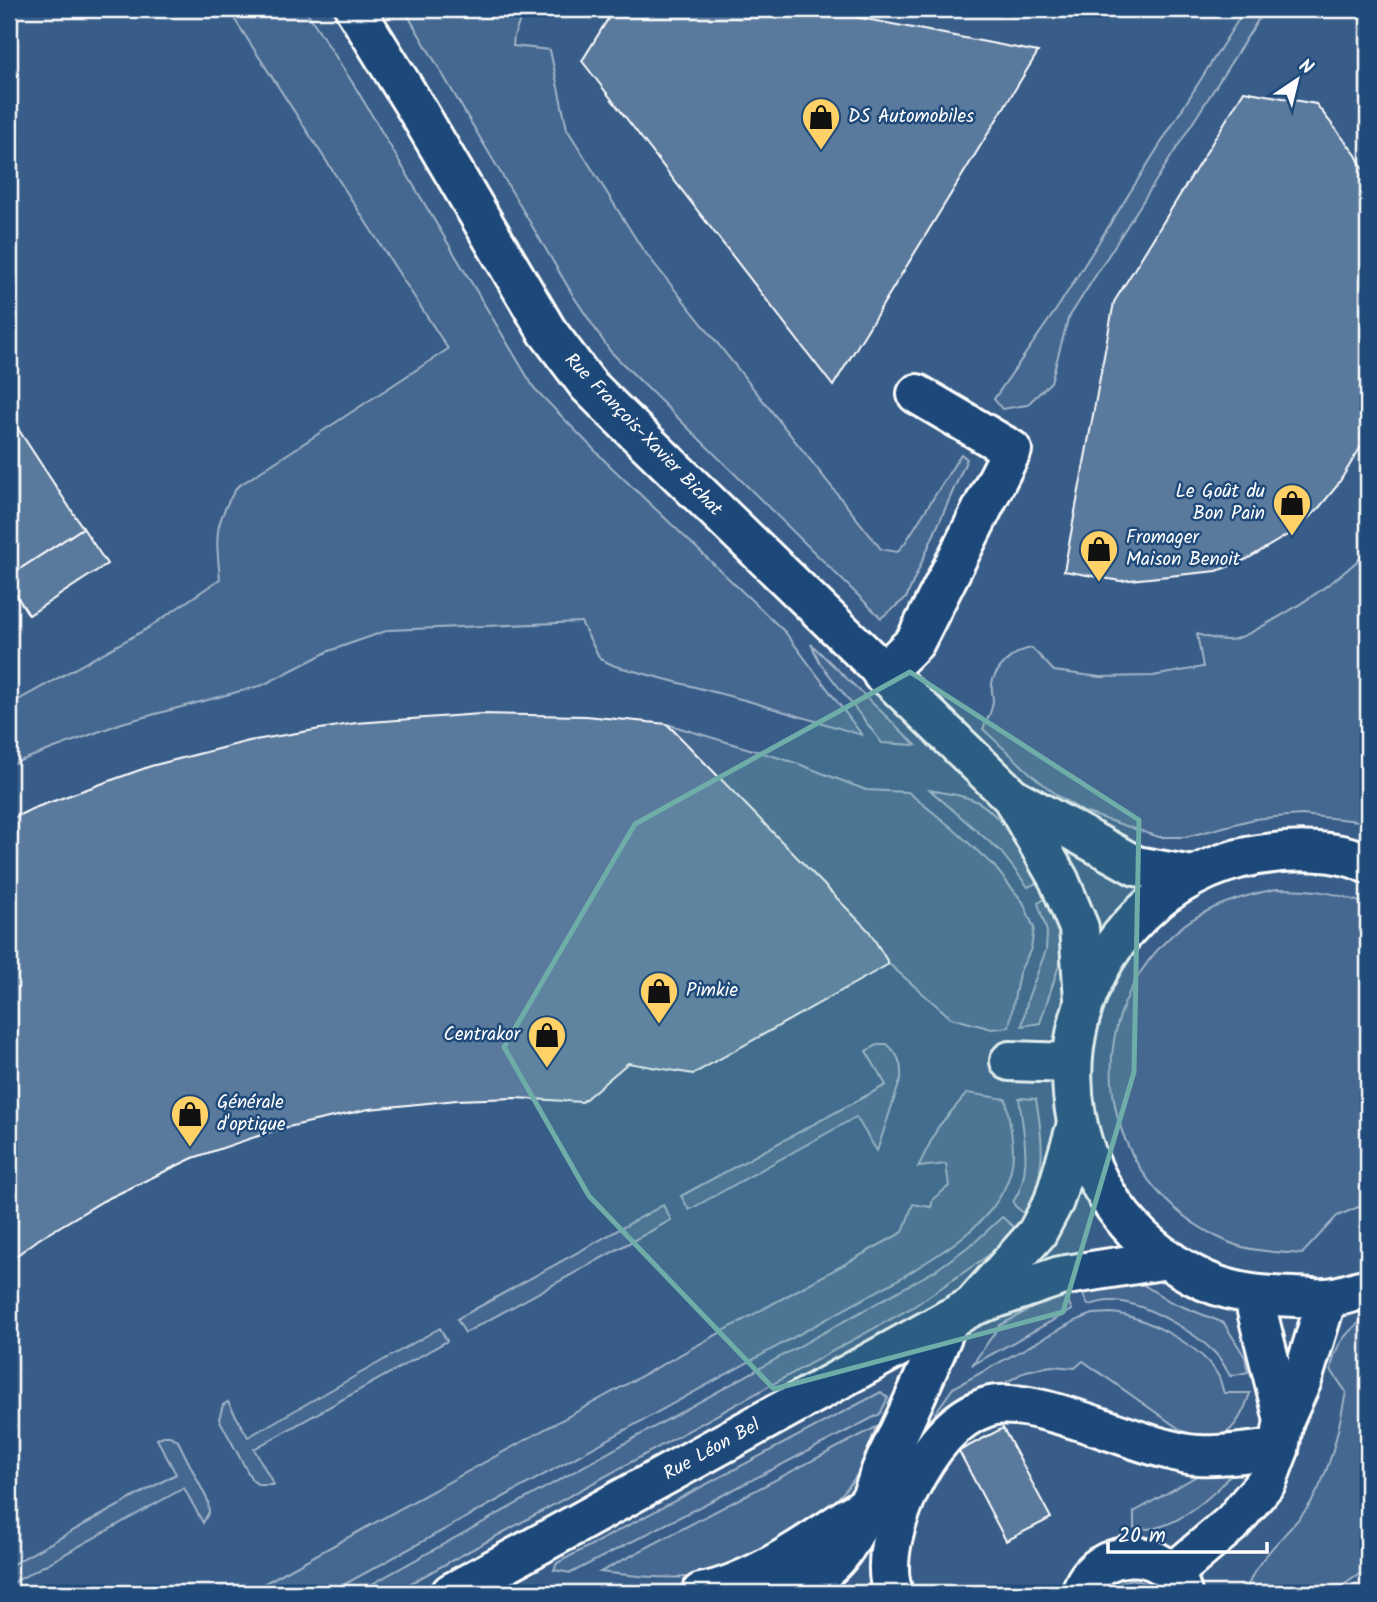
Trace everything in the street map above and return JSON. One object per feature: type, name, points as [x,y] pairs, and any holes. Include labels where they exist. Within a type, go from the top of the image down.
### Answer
[{"type":"street","name":"Rue François-Xavier Bichat","points":[[355,9],[547,331],[564,356],[613,410],[882,674],[1012,797],[1136,866],[1192,876]]},
{"type":"street","points":[[882,674],[915,642],[1012,450],[916,394]]},
{"type":"street","name":"Rue François-Xavier Bichat","points":[[1012,797],[1059,880],[1079,928],[1084,999]]},
{"type":"street","points":[[1366,862],[1328,854],[1258,854],[1224,863],[1192,876],[1146,908],[1109,950],[1084,999],[1075,1030],[1071,1063],[1077,1124],[1095,1176],[1126,1223],[1168,1259],[1194,1276],[1253,1296],[1328,1298],[1368,1288]]},
{"type":"street","points":[[1010,1061],[1071,1063]]},
{"type":"street","name":"Rue Léon Bel","points":[[961,1312],[1037,1233],[1054,1201],[1077,1124]]},
{"type":"street","name":"Rue Léon Bel","points":[[469,1591],[961,1312],[1060,1276],[1168,1259]]},
{"type":"street","points":[[1253,1296],[1281,1435]]},
{"type":"street","points":[[1081,1593],[1091,1574],[1103,1564],[1116,1558],[1132,1556],[1147,1558],[1160,1564],[1177,1584],[1251,1503],[1267,1481],[1328,1298]]},
{"type":"street","points":[[792,1593],[836,1562],[855,1532],[882,1469],[961,1312]]},
{"type":"street","points":[[893,1593],[890,1584],[892,1535],[925,1459],[961,1422],[987,1407],[1009,1404],[1046,1411],[1165,1449],[1199,1455],[1281,1435]]},
{"type":"street","points":[[701,1593],[724,1587],[774,1563],[868,1503]]},
{"type":"highlighted area","points":[[910,672],[1139,820],[1134,1072],[1063,1312],[774,1389],[589,1196],[504,1047],[635,824]]},
{"type":"shaded area","points":[[9,9],[1368,9],[1368,1593],[9,1593]]},
{"type":"shaded area","points":[[228,9],[305,9],[354,85],[534,388],[606,462],[785,632],[862,735],[615,666],[600,659],[581,622],[389,630],[329,651],[263,685],[122,723],[9,765],[9,705],[145,630],[220,579],[218,531],[224,511],[237,487],[448,349]]},
{"type":"shaded area","points":[[404,9],[524,9],[513,46],[550,50],[567,129],[641,247],[881,549],[897,552],[961,454],[967,459],[906,598],[881,618],[610,351],[574,297]]},
{"type":"shaded area","points":[[1245,9],[1265,9],[1068,319],[1051,382],[1027,405],[1002,409],[994,399],[1058,307]]},
{"type":"shaded area","points":[[1368,551],[1368,822],[1302,815],[1254,819],[1186,837],[1159,837],[1084,812],[1032,775],[983,729],[993,702],[993,679],[1004,663],[1020,652],[1032,648],[1054,671],[1100,677],[1153,676],[1203,667],[1197,634],[1226,640],[1248,634],[1321,590]]},
{"type":"shaded area","points":[[811,644],[916,745],[882,743],[820,663]]},
{"type":"shaded area","points":[[667,724],[796,763],[866,790],[908,792],[951,827],[994,866],[1023,902],[1034,928],[1031,949],[1019,973],[1009,1027],[992,1029],[951,1018],[889,964],[869,931]]},
{"type":"shaded area","points":[[930,790],[967,798],[986,808],[1015,837],[1045,879],[1028,887],[1001,852]]},
{"type":"shaded area","points":[[1277,889],[1324,892],[1368,905],[1368,1203],[1337,1216],[1302,1254],[1245,1248],[1228,1242],[1183,1216],[1149,1181],[1126,1141],[1113,1096],[1113,1050],[1124,1005],[1147,962],[1194,918],[1229,902]]},
{"type":"shaded area","points":[[1054,894],[1066,944],[1040,1023],[1022,1026],[1028,998],[1046,950],[1047,932],[1038,903]]},
{"type":"shaded area","points":[[879,1044],[887,1044],[894,1051],[900,1063],[901,1078],[877,1151],[856,1117],[689,1210],[681,1196],[886,1085],[866,1051]]},
{"type":"shaded area","points":[[967,1093],[1006,1099],[1013,1153],[1010,1175],[1001,1196],[988,1214],[934,1258],[329,1593],[247,1593],[903,1232],[913,1204],[931,1207],[933,1199],[949,1186],[946,1164],[918,1167],[938,1127]]},
{"type":"shaded area","points":[[1019,1098],[1036,1099],[1042,1144],[1040,1171],[1026,1215],[1013,1202],[1023,1178],[1025,1165]]},
{"type":"shaded area","points":[[663,1205],[671,1220],[465,1333],[457,1319]]},
{"type":"shaded area","points":[[1002,1217],[1015,1228],[989,1255],[913,1307],[393,1593],[356,1593],[936,1270],[976,1241]]},
{"type":"shaded area","points":[[1139,1282],[1171,1302],[1224,1323],[1245,1357],[1248,1372],[1230,1376],[1215,1353],[1166,1318],[1122,1302],[1106,1301],[1088,1305],[1081,1291]]},
{"type":"shaded area","points":[[1064,1291],[1072,1310],[972,1365],[1000,1325]]},
{"type":"shaded area","points":[[1111,1313],[1155,1326],[1186,1344],[1211,1365],[1219,1377],[1224,1393],[1250,1393],[1241,1415],[1229,1431],[1211,1439],[1188,1435],[1083,1361],[1075,1368],[1051,1366],[1026,1371],[942,1419],[935,1413],[953,1388],[1075,1321],[1093,1314]]},
{"type":"shaded area","points":[[1368,1316],[1368,1568],[1332,1593],[1246,1593],[1257,1568],[1304,1512],[1325,1475],[1334,1448],[1346,1392],[1331,1370],[1335,1353],[1343,1339]]},
{"type":"shaded area","points":[[440,1328],[447,1341],[254,1449],[274,1485],[259,1485],[252,1480],[219,1419],[223,1405],[228,1402],[248,1437]]},
{"type":"shaded area","points":[[881,1392],[888,1398],[880,1414],[571,1573],[554,1570],[557,1563]]},
{"type":"shaded area","points":[[876,1427],[856,1476],[843,1492],[808,1523],[765,1550],[721,1569],[690,1577],[650,1577],[600,1572]]},
{"type":"shaded area","points":[[170,1436],[178,1441],[208,1501],[209,1512],[203,1523],[184,1488],[9,1585],[9,1566],[176,1474],[157,1439]]},
{"type":"shaded area","points":[[1216,1465],[1229,1476],[1198,1506],[1162,1526],[1151,1529],[1134,1528],[1134,1512]]},
{"type":"shaded area","points":[[1131,1579],[1148,1584],[1156,1593],[1107,1593],[1115,1585]]},
{"type":"building","points":[[614,9],[814,9],[1038,52],[833,386],[582,61]]},
{"type":"building","points":[[1244,91],[1316,104],[1356,155],[1368,179],[1368,390],[1361,439],[1365,440],[1337,486],[1318,509],[1294,531],[1247,559],[1217,571],[1120,581],[1064,571],[1114,302]]},
{"type":"building","points":[[1368,390],[1368,423],[1365,440],[1361,439]]},
{"type":"building","points":[[9,415],[83,528],[9,576]]},
{"type":"building","points":[[83,528],[107,564],[29,615],[9,584],[9,576]]},
{"type":"building","points":[[480,714],[586,716],[667,724],[869,931],[889,964],[693,1074],[628,1063],[582,1102],[515,1098],[457,1100],[369,1109],[279,1129],[193,1158],[103,1201],[39,1239],[9,1261],[9,820],[34,808],[151,766],[249,741],[356,723]]},
{"type":"building","points":[[1003,1428],[1051,1518],[1006,1541],[959,1451]]},
{"type":"place","name":"DS Automobiles","points":[[821,151]]},
{"type":"place","name":"Le Goût du Bon Pain","points":[[1292,537]]},
{"type":"place","name":"Fromager Maison Benoit","points":[[1099,583]]},
{"type":"place","name":"Pimkie","points":[[659,1025]]},
{"type":"place","name":"Centrakor","points":[[547,1069]]},
{"type":"place","name":"Générale d'optique","points":[[190,1148]]}]
